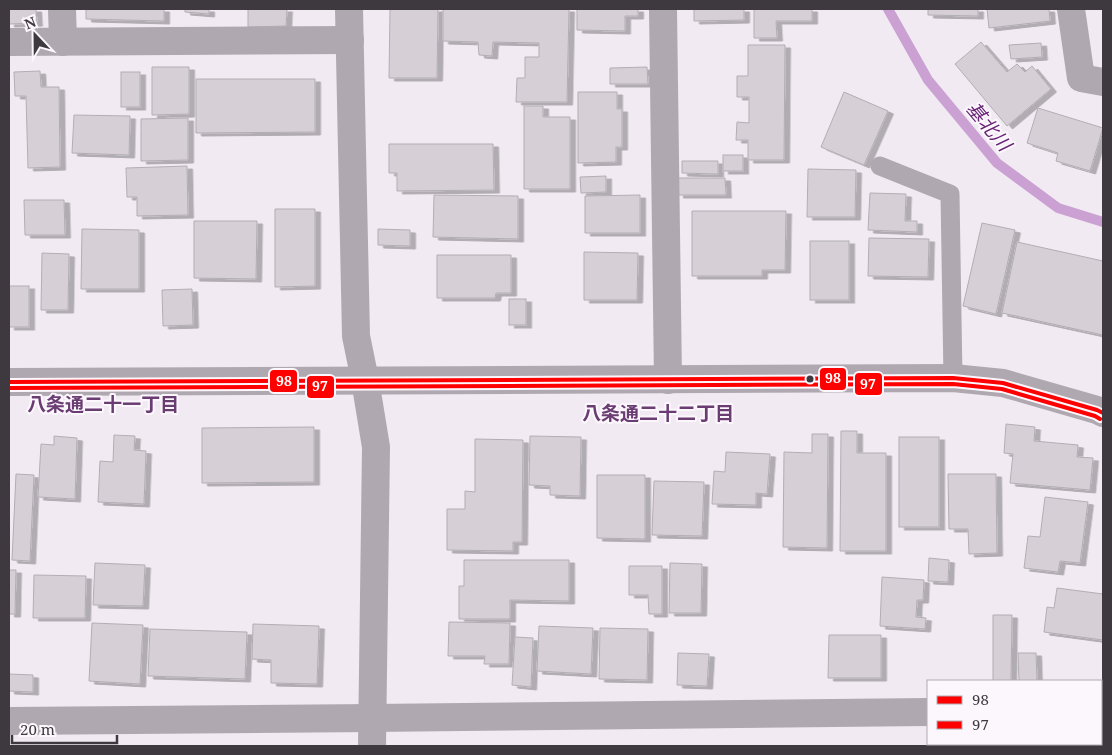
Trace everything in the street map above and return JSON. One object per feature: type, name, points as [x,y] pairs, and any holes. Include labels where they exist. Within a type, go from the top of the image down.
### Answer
[{"type":"street","points":[[62,9],[63,42]]},
{"type":"street","points":[[349,9],[356,336],[376,447],[372,746]]},
{"type":"street","points":[[663,9],[668,380]]},
{"type":"street","points":[[1071,9],[1080,78],[1103,82]]},
{"type":"street","points":[[9,42],[350,40]]},
{"type":"street","points":[[9,382],[953,378],[1003,383],[1103,413]]},
{"type":"street","points":[[9,721],[927,712]]},
{"type":"lane","points":[[880,166],[950,194],[953,378]]},
{"type":"building","points":[[9,9],[36,9],[37,23],[9,24]]},
{"type":"building","points":[[86,9],[164,9],[164,21],[86,19]]},
{"type":"building","points":[[185,9],[209,9],[209,14],[185,12]]},
{"type":"building","points":[[248,9],[287,9],[286,26],[248,27]]},
{"type":"building","points":[[390,9],[438,9],[437,78],[389,78]]},
{"type":"building","points":[[443,9],[569,9],[567,102],[516,102],[517,78],[525,78],[525,57],[539,57],[539,43],[493,42],[492,56],[479,55],[478,42],[443,41]]},
{"type":"building","points":[[577,9],[638,9],[638,16],[625,16],[625,31],[577,30]]},
{"type":"building","points":[[694,9],[744,9],[744,20],[694,21]]},
{"type":"building","points":[[754,9],[812,9],[812,21],[776,21],[777,38],[754,38]]},
{"type":"building","points":[[928,9],[978,9],[978,16],[928,15]]},
{"type":"building","points":[[987,9],[1049,9],[1050,21],[989,28]]},
{"type":"building","points":[[981,42],[1007,72],[1017,64],[1025,72],[1032,66],[1051,89],[1007,126],[955,64]]},
{"type":"building","points":[[1041,43],[1042,57],[1011,59],[1009,45]]},
{"type":"building","points":[[748,45],[785,45],[784,160],[748,160],[748,140],[736,140],[737,122],[749,123],[749,97],[737,97],[737,76],[748,76]]},
{"type":"building","points":[[152,67],[189,67],[189,114],[152,115]]},
{"type":"building","points":[[647,67],[648,84],[610,84],[610,68]]},
{"type":"building","points":[[40,71],[41,87],[59,87],[60,167],[28,168],[26,96],[15,96],[14,72]]},
{"type":"building","points":[[121,72],[140,72],[140,107],[121,107]]},
{"type":"building","points":[[196,79],[315,79],[315,132],[196,133]]},
{"type":"building","points":[[578,92],[617,92],[617,109],[622,109],[622,147],[616,147],[616,162],[578,163]]},
{"type":"building","points":[[844,92],[888,111],[864,165],[821,147]]},
{"type":"building","points":[[524,106],[543,106],[543,117],[570,117],[570,189],[524,189]]},
{"type":"building","points":[[1038,108],[1103,128],[1090,171],[1056,161],[1058,153],[1027,143]]},
{"type":"building","points":[[74,115],[130,116],[129,155],[72,153]]},
{"type":"building","points":[[188,118],[188,160],[141,161],[141,119]]},
{"type":"building","points":[[389,144],[493,144],[494,190],[397,191],[397,173],[389,173]]},
{"type":"building","points":[[723,155],[743,155],[743,171],[723,171]]},
{"type":"building","points":[[682,161],[718,161],[718,174],[682,173]]},
{"type":"building","points":[[187,166],[188,215],[137,216],[137,197],[127,197],[126,168]]},
{"type":"building","points":[[808,169],[856,170],[855,217],[807,217]]},
{"type":"building","points":[[606,176],[606,192],[581,193],[580,177]]},
{"type":"building","points":[[678,178],[725,178],[726,195],[678,195]]},
{"type":"building","points":[[870,193],[906,194],[905,221],[917,221],[917,232],[868,230]]},
{"type":"building","points":[[434,195],[518,196],[518,239],[433,237]]},
{"type":"building","points":[[640,195],[640,233],[585,233],[585,196]]},
{"type":"building","points":[[24,200],[64,200],[65,235],[25,235]]},
{"type":"building","points":[[275,209],[315,209],[315,286],[275,287]]},
{"type":"building","points":[[692,211],[786,211],[785,270],[762,270],[762,276],[692,276]]},
{"type":"building","points":[[194,221],[257,221],[256,279],[194,278]]},
{"type":"building","points":[[982,223],[1015,230],[996,314],[963,306]]},
{"type":"building","points":[[82,229],[139,230],[139,289],[81,289]]},
{"type":"building","points":[[378,229],[410,230],[410,246],[378,245]]},
{"type":"building","points":[[869,238],[929,239],[928,277],[868,276]]},
{"type":"building","points":[[810,241],[849,241],[849,300],[810,300]]},
{"type":"building","points":[[1017,242],[1103,261],[1103,335],[1002,313]]},
{"type":"building","points":[[584,252],[638,253],[637,300],[584,300]]},
{"type":"building","points":[[42,253],[69,254],[68,310],[41,310]]},
{"type":"building","points":[[437,255],[511,255],[511,293],[496,293],[495,298],[437,298]]},
{"type":"building","points":[[9,286],[29,286],[29,327],[9,327]]},
{"type":"building","points":[[192,289],[193,325],[163,326],[162,290]]},
{"type":"building","points":[[509,299],[526,299],[526,325],[509,325]]},
{"type":"building","points":[[1006,424],[1035,427],[1034,441],[1078,445],[1077,457],[1093,458],[1090,490],[1010,483],[1013,454],[1004,453]]},
{"type":"building","points":[[314,427],[314,482],[202,483],[202,428]]},
{"type":"building","points":[[841,431],[857,431],[857,453],[886,453],[886,551],[840,551]]},
{"type":"building","points":[[812,434],[828,434],[827,548],[783,547],[784,452],[812,453]]},
{"type":"building","points":[[114,435],[135,436],[134,450],[146,451],[144,504],[98,502],[100,461],[113,462]]},
{"type":"building","points":[[54,436],[77,438],[75,499],[38,497],[41,444],[54,445]]},
{"type":"building","points":[[530,436],[581,437],[580,496],[550,495],[550,486],[529,485]]},
{"type":"building","points":[[899,437],[939,437],[939,527],[899,527]]},
{"type":"building","points":[[475,439],[523,440],[522,542],[513,542],[513,551],[447,550],[447,509],[465,509],[465,491],[475,492]]},
{"type":"building","points":[[726,452],[770,454],[767,494],[756,493],[756,505],[712,504],[714,471],[725,472]]},
{"type":"building","points":[[16,474],[34,475],[30,561],[12,560]]},
{"type":"building","points":[[948,474],[996,474],[997,553],[969,554],[968,529],[949,529]]},
{"type":"building","points":[[597,475],[645,475],[645,539],[597,538]]},
{"type":"building","points":[[654,481],[704,482],[702,536],[652,535]]},
{"type":"building","points":[[1045,497],[1088,502],[1080,563],[1060,561],[1058,572],[1024,568],[1028,536],[1040,537]]},
{"type":"building","points":[[929,558],[949,560],[948,582],[928,581]]},
{"type":"building","points":[[464,560],[569,560],[569,601],[510,600],[510,619],[459,619],[459,586],[464,586]]},
{"type":"building","points":[[95,563],[145,565],[143,606],[93,605]]},
{"type":"building","points":[[670,563],[702,564],[701,613],[669,613]]},
{"type":"building","points":[[629,566],[662,566],[662,614],[649,614],[648,595],[629,595]]},
{"type":"building","points":[[9,570],[16,570],[15,614],[9,614]]},
{"type":"building","points":[[34,575],[86,576],[85,618],[33,618]]},
{"type":"building","points":[[882,577],[924,580],[923,600],[917,600],[916,617],[926,618],[925,629],[880,626]]},
{"type":"building","points":[[1057,588],[1103,594],[1103,640],[1044,632],[1047,607],[1054,608]]},
{"type":"building","points":[[993,615],[1012,615],[1011,680],[993,680]]},
{"type":"building","points":[[449,622],[510,623],[509,664],[484,664],[485,656],[448,656]]},
{"type":"building","points":[[92,623],[143,625],[140,684],[89,681]]},
{"type":"building","points":[[253,624],[319,626],[317,684],[271,683],[271,660],[252,659]]},
{"type":"building","points":[[539,626],[593,628],[591,674],[537,671]]},
{"type":"building","points":[[600,628],[648,629],[647,680],[599,679]]},
{"type":"building","points":[[150,629],[247,632],[245,679],[148,676]]},
{"type":"building","points":[[829,635],[881,635],[881,678],[828,678]]},
{"type":"building","points":[[515,637],[533,638],[531,687],[512,685]]},
{"type":"building","points":[[678,653],[709,654],[707,686],[677,685]]},
{"type":"building","points":[[1018,653],[1036,653],[1037,680],[1019,680]]},
{"type":"building","points":[[9,674],[33,675],[33,692],[9,691]]},
{"type":"building","points":[[970,745],[1017,745],[1017,746]]},
{"type":"building","points":[[1057,745],[1084,745],[1084,746]]},
{"type":"waterway","name":"基北川","points":[[888,9],[928,80],[997,163],[1058,208],[1103,222]]},
{"type":"transit line","name":"98","points":[[9,382],[953,378],[1003,383],[1103,413]]},
{"type":"transit line","name":"97","points":[[9,388],[953,384],[1002,389],[1100,419]]},
{"type":"district","name":"八条通二十一丁目","points":[[103,404]]},
{"type":"district","name":"八条通二十二丁目","points":[[658,413]]}]
